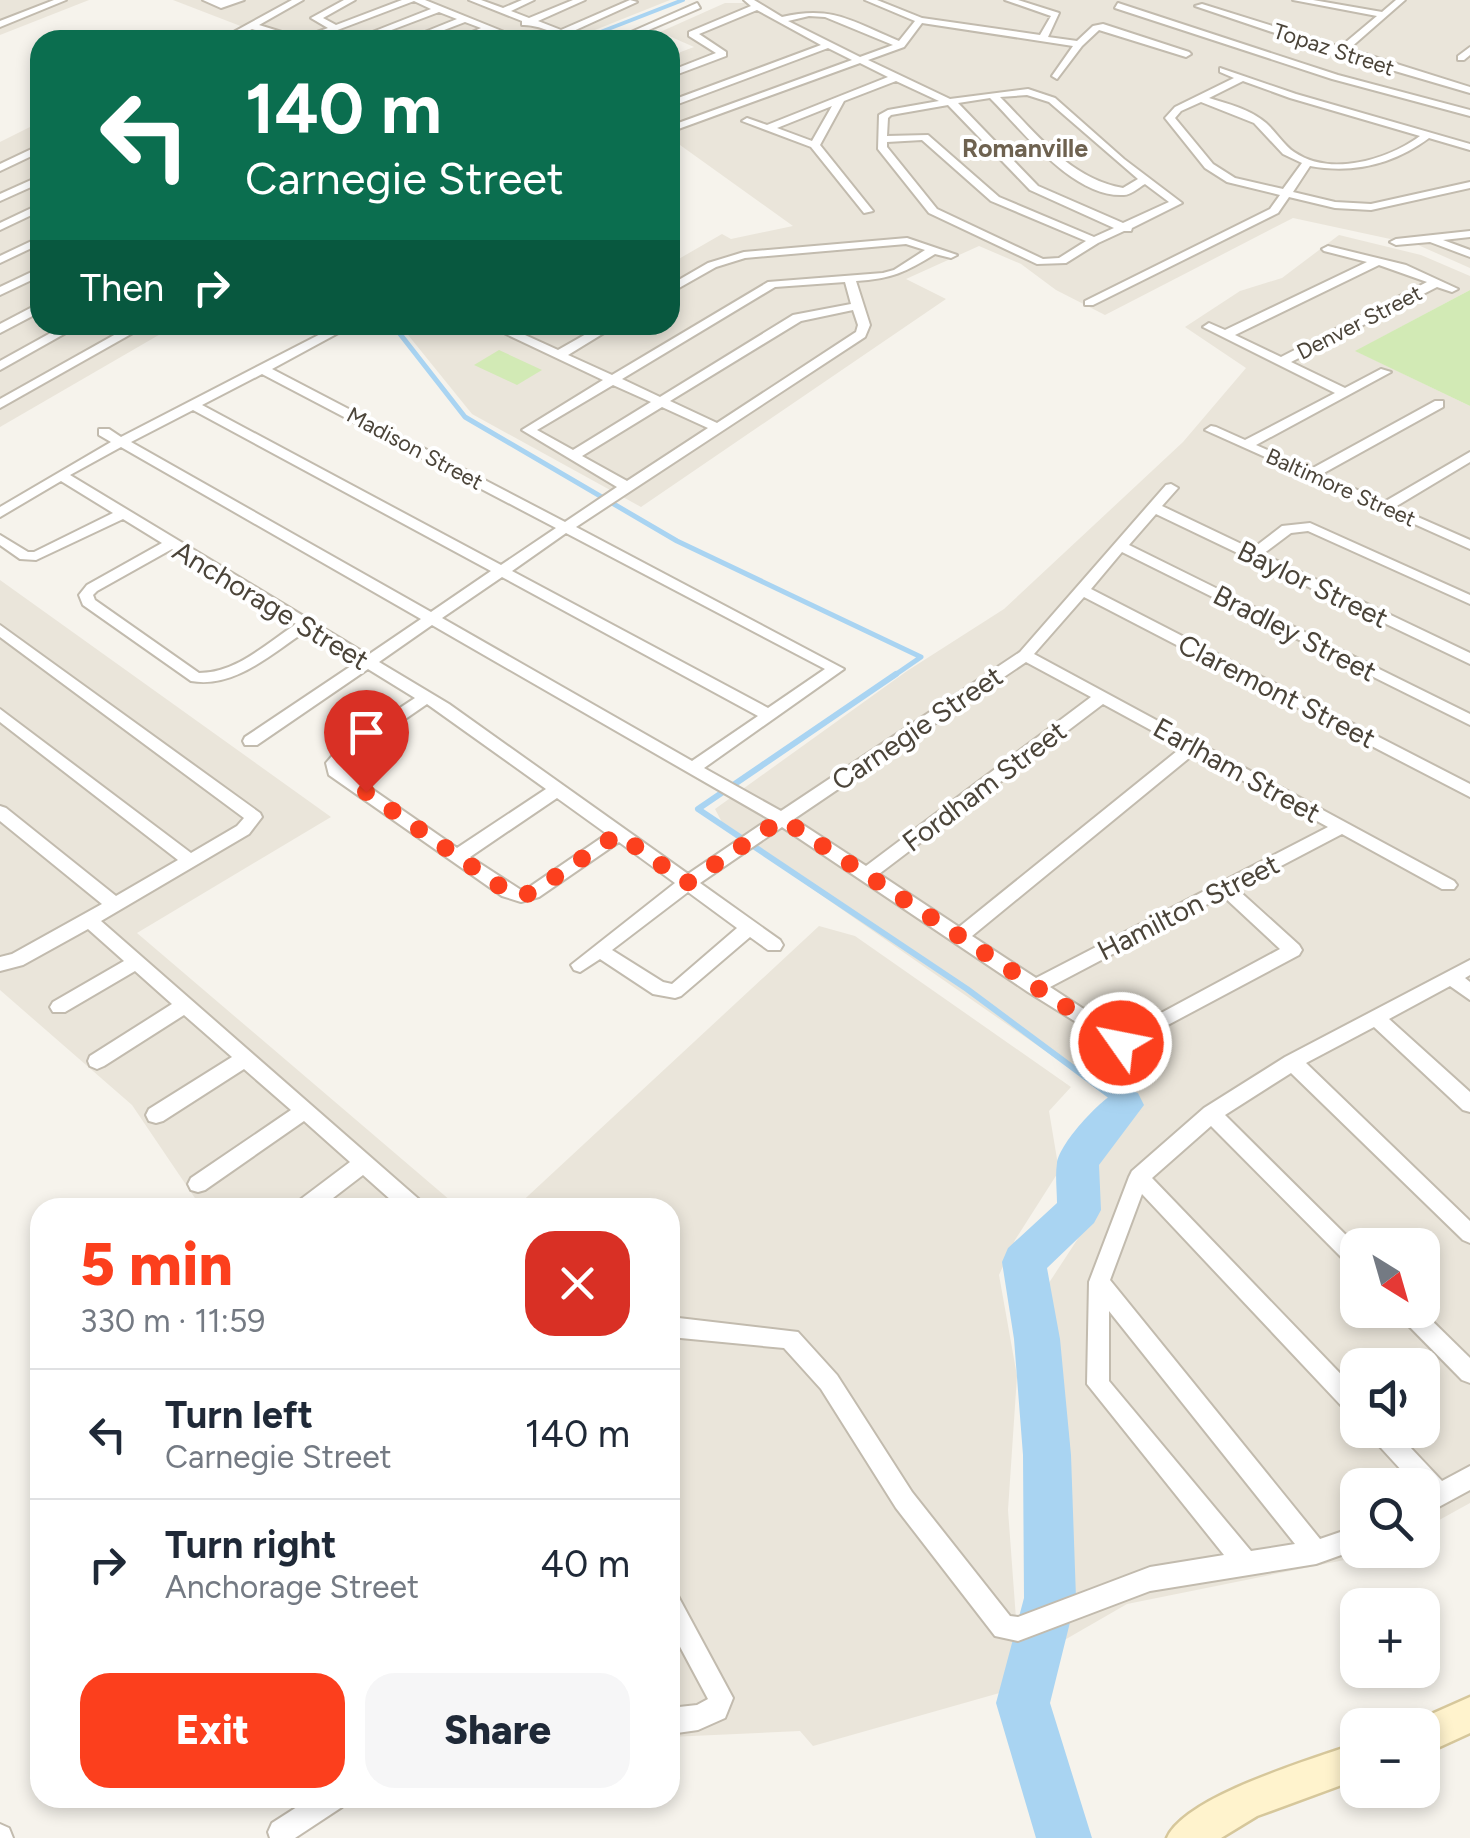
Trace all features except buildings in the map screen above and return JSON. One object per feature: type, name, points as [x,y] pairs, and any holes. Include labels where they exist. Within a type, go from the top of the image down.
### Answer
[{"type":"street","points":[[207,0],[220,5],[240,0]]},
{"type":"street","points":[[266,0],[285,8]]},
{"type":"street","points":[[245,30],[299,0]]},
{"type":"street","points":[[335,28],[316,18],[351,0]]},
{"type":"street","points":[[329,30],[413,0],[495,30]]},
{"type":"street","points":[[477,0],[553,30]]},
{"type":"street","points":[[503,11],[530,0]]},
{"type":"street","points":[[506,30],[581,0]]},
{"type":"street","points":[[869,0],[920,20],[1079,44]]},
{"type":"street","points":[[1009,0],[1056,15],[1043,38]]},
{"type":"street","points":[[1297,0],[1386,15]]},
{"type":"street","points":[[1340,52],[1401,0]]},
{"type":"street","points":[[3,20],[55,1]]},
{"type":"street","points":[[568,30],[631,1],[652,8]]},
{"type":"street","points":[[680,70],[723,54],[692,34],[752,3],[779,20],[953,104],[1034,188],[1127,228]]},
{"type":"street","points":[[1180,24],[1202,3]]},
{"type":"street","name":"Topaz Street","points":[[1202,3],[1340,52],[1470,90]]},
{"type":"street","points":[[641,30],[697,6]]},
{"type":"street","points":[[1118,6],[1335,77],[1466,111],[1470,100]]},
{"type":"street","points":[[383,30],[439,9]]},
{"type":"street","points":[[779,20],[809,13],[826,14],[900,45]]},
{"type":"street","points":[[435,30],[464,18]]},
{"type":"street","points":[[680,126],[900,45],[920,20]]},
{"type":"street","points":[[253,26],[267,30]]},
{"type":"street","points":[[484,30],[489,28]]},
{"type":"street","points":[[1057,76],[1079,44],[1096,28],[1186,54]]},
{"type":"street","points":[[680,98],[829,45]]},
{"type":"street","points":[[1461,58],[1470,50]]},
{"type":"street","points":[[1223,70],[1470,148]]},
{"type":"street","points":[[768,128],[897,77]]},
{"type":"street","points":[[1240,78],[1178,109],[1170,118],[1209,166],[1231,180],[1336,206],[1371,206],[1470,185]]},
{"type":"street","points":[[1028,92],[1052,100],[1144,180],[1177,203],[1052,263],[978,234],[933,211],[882,147],[882,117],[888,113],[953,104],[1028,92]]},
{"type":"street","points":[[994,95],[1052,154],[1095,183],[1125,192],[1144,180]]},
{"type":"street","points":[[1200,98],[1254,119],[1288,153],[1308,162],[1358,164],[1385,160],[1412,149],[1429,134]]},
{"type":"street","points":[[815,144],[840,100]]},
{"type":"street","points":[[680,102],[815,144],[868,211]]},
{"type":"street","points":[[882,139],[924,137],[995,199],[1094,241]]},
{"type":"street","points":[[0,168],[30,153]]},
{"type":"street","points":[[1089,304],[1274,211],[1308,162]]},
{"type":"street","points":[[0,198],[30,183]]},
{"type":"street","points":[[0,227],[30,213]]},
{"type":"street","points":[[1396,242],[1470,234]]},
{"type":"street","points":[[1430,239],[1470,254]]},
{"type":"street","points":[[680,284],[712,265],[744,255],[907,241],[951,255]]},
{"type":"street","points":[[0,260],[30,245]]},
{"type":"street","points":[[621,491],[528,430],[772,284],[898,272],[935,249]]},
{"type":"street","points":[[1328,250],[1378,261],[1452,289]]},
{"type":"street","points":[[1224,334],[1378,261]]},
{"type":"street","points":[[0,292],[30,276]]},
{"type":"street","points":[[251,741],[596,506],[861,334],[865,330],[849,278]]},
{"type":"street","name":"Denver Street","points":[[1282,362],[1437,282]]},
{"type":"street","points":[[573,456],[797,318],[858,306]]},
{"type":"street","points":[[0,330],[30,314]]},
{"type":"street","points":[[1209,327],[1344,393]]},
{"type":"street","points":[[0,366],[56,335]]},
{"type":"street","points":[[0,404],[124,335]]},
{"type":"street","points":[[0,513],[60,475],[329,335]]},
{"type":"street","points":[[516,335],[718,428]]},
{"type":"street","points":[[560,355],[593,335]]},
{"type":"street","name":"Madison Street","points":[[264,369],[836,668],[767,714]]},
{"type":"street","points":[[1246,445],[1385,372]]},
{"type":"street","points":[[1312,474],[1439,404]]},
{"type":"street","points":[[193,406],[767,714],[694,768]]},
{"type":"street","name":"Baltimore Street","points":[[1211,430],[1463,542]]},
{"type":"street","points":[[104,432],[782,819],[1121,1043],[1293,950],[1225,888]]},
{"type":"street","points":[[1385,507],[1470,456]]},
{"type":"street","name":"Anchorage Street","points":[[60,475],[427,698],[774,945]]},
{"type":"street","name":"Carnegie Street","points":[[580,964],[687,883],[1025,655],[1170,488]]},
{"type":"street","name":"Baylor Street","points":[[1155,508],[1470,659]]},
{"type":"street","points":[[0,539],[25,556],[36,556],[122,514]]},
{"type":"street","points":[[1253,555],[1286,529],[1310,528],[1470,600]]},
{"type":"street","points":[[1463,542],[1470,530]]},
{"type":"street","points":[[170,544],[86,595],[88,602],[196,678],[210,680],[226,674],[304,626]]},
{"type":"street","name":"Bradley Street","points":[[1120,546],[1470,720]]},
{"type":"street","name":"Claremont Street","points":[[1084,591],[1470,791]]},
{"type":"street","points":[[0,630],[250,811],[254,822],[17,960],[0,964]]},
{"type":"street","name":"Earlham Street","points":[[1025,655],[1448,885]]},
{"type":"street","name":"Fordham Street","points":[[866,875],[1102,697]]},
{"type":"street","points":[[427,698],[344,753],[334,762],[334,771],[508,892],[521,896],[533,892],[618,834]]},
{"type":"street","points":[[0,714],[188,859]]},
{"type":"street","points":[[958,937],[1193,746]]},
{"type":"street","points":[[458,856],[558,790]]},
{"type":"street","points":[[0,812],[114,904]]},
{"type":"street","name":"Hamilton Street","points":[[1034,987],[1342,827]]},
{"type":"street","points":[[88,920],[404,1198]]},
{"type":"street","points":[[599,950],[659,989],[675,991],[750,928]]},
{"type":"street","points":[[59,1007],[138,961]]},
{"type":"street","points":[[1246,1563],[1098,1384],[1099,1282],[1139,1177],[1211,1114],[1292,1062],[1461,972],[1470,992]]},
{"type":"street","points":[[97,1061],[186,1004]]},
{"type":"street","points":[[1376,1018],[1470,1104]]},
{"type":"street","points":[[156,1115],[246,1058]]},
{"type":"street","points":[[1292,1062],[1470,1234]]},
{"type":"street","points":[[198,1184],[305,1110]]},
{"type":"street","points":[[1211,1114],[1340,1243]]},
{"type":"street","points":[[317,1198],[364,1163]]},
{"type":"street","points":[[1139,1177],[1340,1389]]},
{"type":"street","points":[[1099,1282],[1316,1552]]},
{"type":"street","points":[[680,1328],[790,1339],[828,1382],[904,1500],[1004,1627],[1018,1628],[1150,1579],[1316,1552],[1340,1543]]},
{"type":"street","points":[[1424,1328],[1470,1374]]},
{"type":"street","points":[[1392,1448],[1407,1468]]},
{"type":"street","points":[[1440,1495],[1470,1477]]},
{"type":"street","points":[[680,1622],[721,1698],[716,1709],[680,1719]]},
{"type":"street","points":[[1440,1729],[1470,1715]]},
{"type":"street","points":[[1186,1838],[1247,1801],[1340,1767]]},
{"type":"street","points":[[281,1832],[314,1808]]},
{"type":"shaded area","points":[[0,0],[89,0],[0,35]]},
{"type":"shaded area","points":[[173,0],[670,0],[595,30],[251,30]]},
{"type":"shaded area","points":[[750,0],[1470,0],[1470,268],[1418,245],[1293,218],[1105,315],[1056,290],[1021,264],[979,246],[906,279],[946,299],[641,507],[472,414],[408,335],[680,335],[680,258],[722,234],[731,239],[793,226],[680,145],[680,52],[694,47],[680,41],[680,30],[664,30],[725,3],[752,3]]},
{"type":"shaded area","points":[[30,127],[30,335],[159,335],[0,427],[0,142]]},
{"type":"shaded area","points":[[1339,235],[1421,255],[1470,276],[1470,290],[1356,351],[1470,406],[1470,1503],[1440,1520],[1440,1468],[1340,1468],[1340,1561],[1127,1604],[1061,1642],[1057,1438],[1043,1292],[1094,1214],[1097,1161],[1123,1105],[725,828],[715,809],[907,671],[1004,609],[1183,442],[1246,368],[1185,327],[1240,291],[1282,278]]},
{"type":"shaded area","points":[[0,580],[331,817],[137,933],[447,1198],[195,1198],[132,1105],[0,990]]},
{"type":"shaded area","points":[[819,926],[855,936],[1071,1087],[1049,1111],[1059,1171],[1015,1240],[999,1275],[1017,1376],[1008,1510],[1021,1687],[813,1746],[800,1731],[680,1737],[680,1198],[526,1198]]},
{"type":"green space","points":[[1470,290],[1470,406],[1355,351]]},
{"type":"green space","points":[[499,350],[542,370],[517,385],[474,365]]},
{"type":"waterway","points":[[606,30],[683,0]]},
{"type":"waterway","points":[[401,335],[465,417],[677,541],[921,657],[892,677]]},
{"type":"waterway","points":[[896,674],[698,809],[967,989],[1123,1105]]},
{"type":"waterway","points":[[1064,1838],[1023,1703],[1050,1598],[1047,1455],[1037,1339],[1024,1262],[1079,1210],[1078,1160],[1123,1105]]},
{"type":"district","name":"Romanville","points":[[1025,148]]},
{"type":"route","points":[[366,792],[508,892],[521,896],[533,892],[618,834],[687,883],[782,819],[1121,1043]]}]
